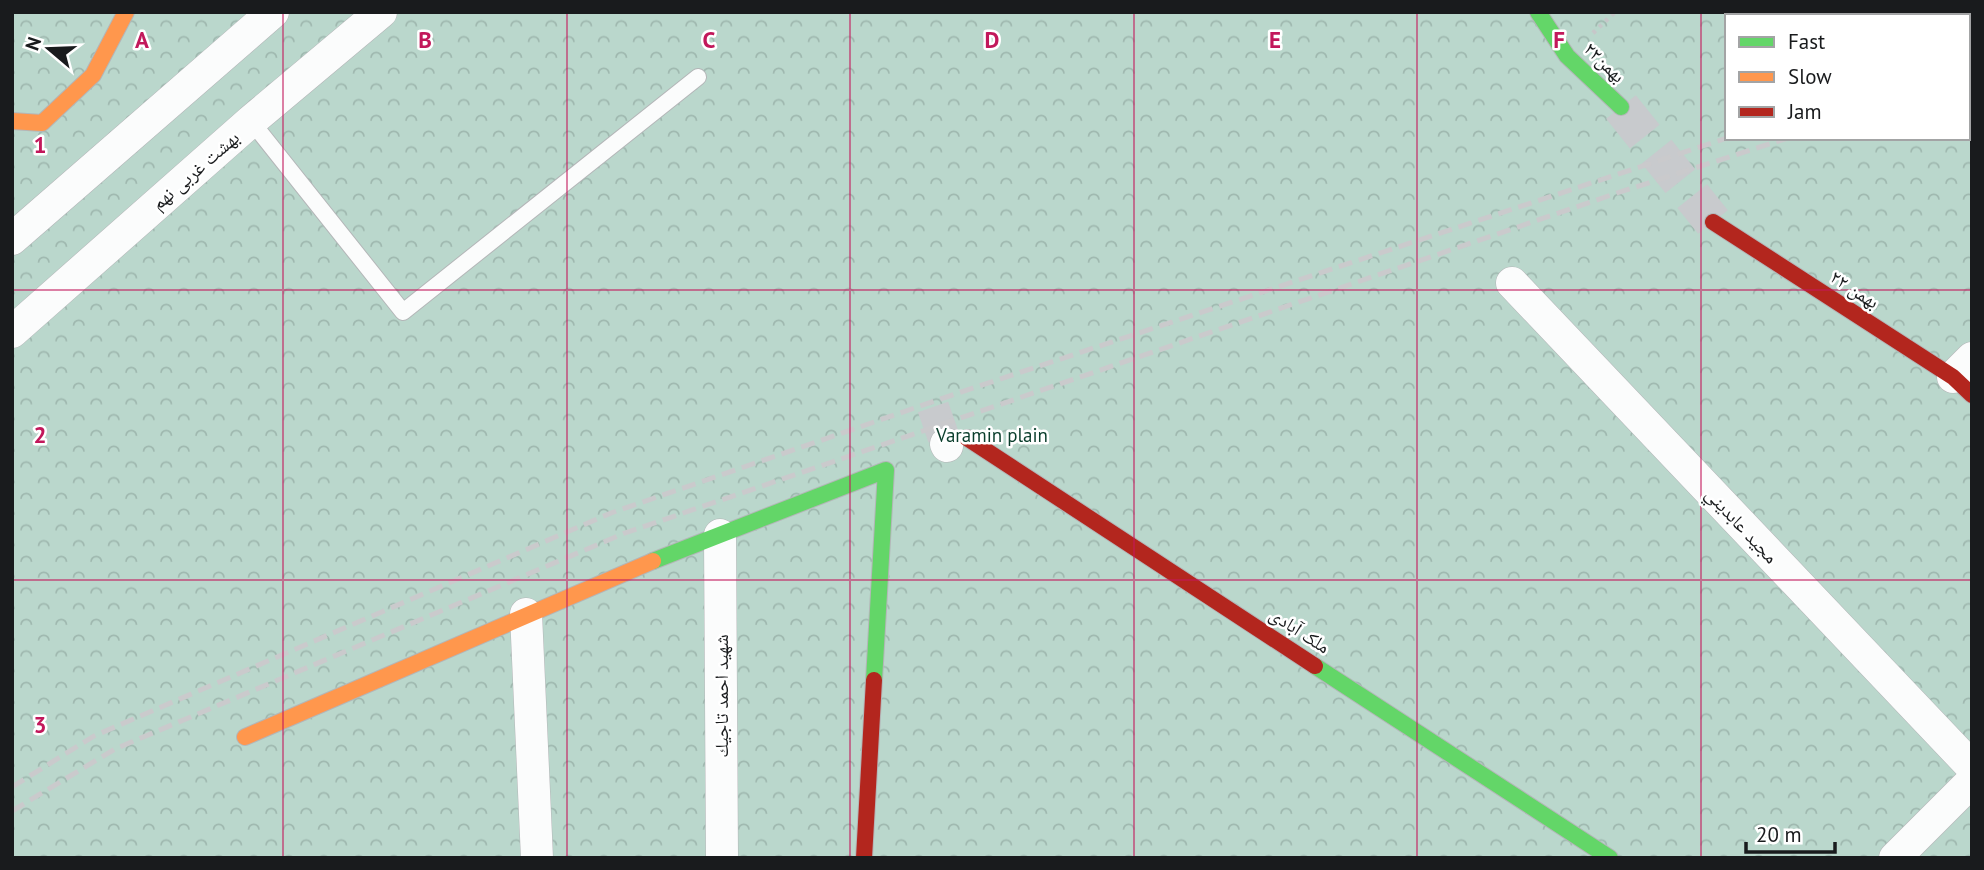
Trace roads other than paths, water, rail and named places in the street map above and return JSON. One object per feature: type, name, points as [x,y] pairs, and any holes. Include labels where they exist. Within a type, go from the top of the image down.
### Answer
[{"type":"street","points":[[12,121],[42,123],[93,75],[126,12]]},
{"type":"street","points":[[12,239],[273,12]]},
{"type":"street","name":"بهشت غربی نهم","points":[[12,332],[251,121],[381,12]]},
{"type":"street","name":"۲۲بهمن","points":[[1538,12],[1567,56],[1621,107]]},
{"type":"street","name":"۲۲ بهمن","points":[[1713,222],[1966,376]]},
{"type":"street","name":"مجيد عابديني","points":[[1512,283],[1972,767]]},
{"type":"street","name":"ملک آبادی","points":[[954,443],[1610,858]]},
{"type":"street","points":[[245,737],[526,614],[886,470],[864,858]]},
{"type":"street","name":"شهيد احمد تاجيك","points":[[720,535],[722,858]]},
{"type":"street","points":[[526,614],[537,858]]},
{"type":"street","points":[[1895,858],[1972,782]]},
{"type":"lane","points":[[251,121],[403,312],[698,77]]},
{"type":"tunnel","points":[[1621,107],[1713,222]]},
{"type":"tunnel","points":[[933,407],[946,444]]},
{"type":"railway","points":[[12,787],[94,736],[611,513],[955,394],[1725,139]]},
{"type":"railway","points":[[12,811],[115,749],[625,533],[1617,193],[1782,140]]},
{"type":"park label","name":"Varamin plain","points":[[992,435]]}]
